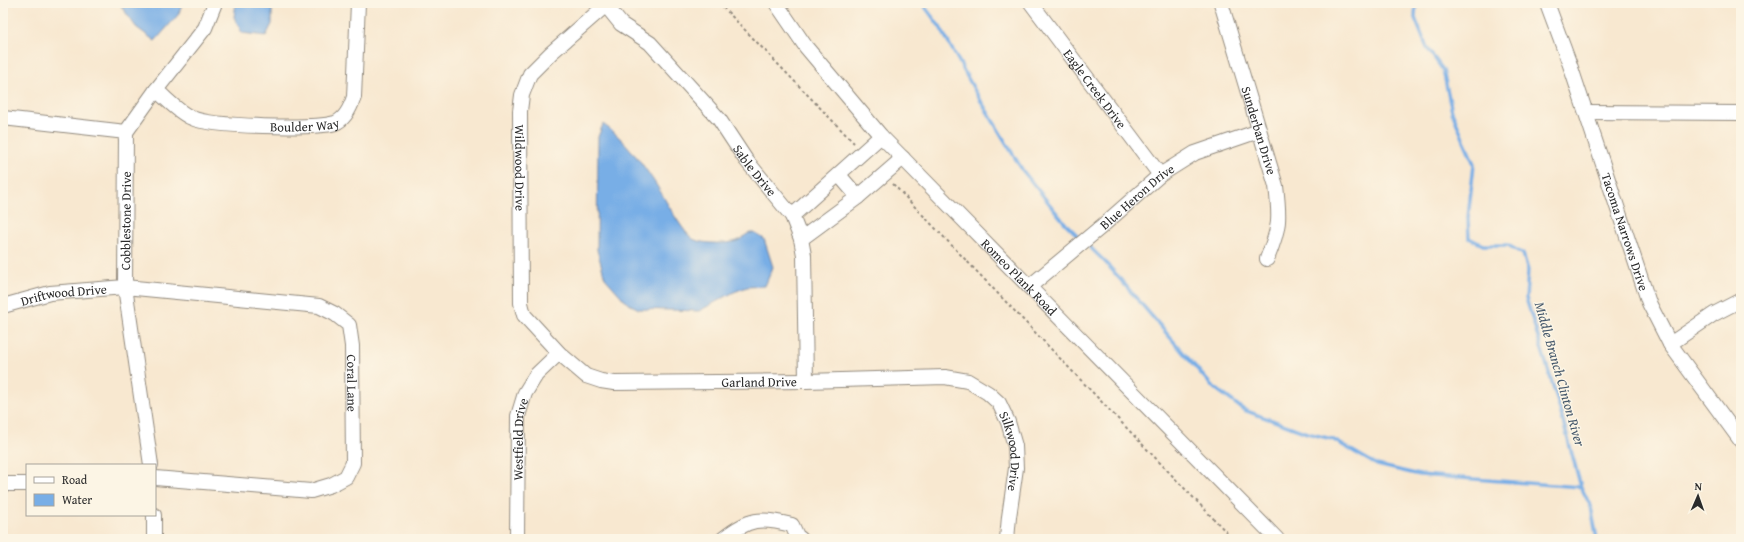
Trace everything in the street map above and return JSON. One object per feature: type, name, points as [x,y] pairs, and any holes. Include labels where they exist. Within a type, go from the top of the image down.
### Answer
[{"type":"street","points":[[3,118],[126,132],[156,90],[205,28],[215,3]]},
{"type":"street","name":"Boulder Way","points":[[156,90],[192,118],[215,123],[262,126],[314,126],[336,123],[349,111],[354,97],[358,3]]},
{"type":"street","name":"Romeo Plank Road","points":[[776,3],[806,47],[881,136],[1277,539]]},
{"type":"street","name":"Eagle Creek Drive","points":[[1031,3],[1160,175]]},
{"type":"street","name":"Sunderban Drive","points":[[1221,3],[1276,186],[1280,215],[1277,236],[1267,259]]},
{"type":"street","name":"Tacoma Narrows Drive","points":[[1547,3],[1586,112],[1650,303],[1670,344],[1741,441]]},
{"type":"street","name":"Sable Drive","points":[[605,4],[621,24],[650,43],[719,119],[746,160],[792,216],[801,239],[804,256],[806,381]]},
{"type":"street","name":"Wildwood Drive","points":[[559,353],[524,315],[521,303],[520,111],[522,95],[530,74],[550,53],[605,4]]},
{"type":"street","points":[[1586,112],[1741,113]]},
{"type":"street","name":"Blue Heron Drive","points":[[1029,287],[1160,175],[1195,153],[1259,130]]},
{"type":"street","name":"Cobblestone Drive","points":[[126,132],[125,287],[151,464]]},
{"type":"street","points":[[792,216],[881,136]]},
{"type":"street","points":[[801,239],[858,197],[902,158]]},
{"type":"street","points":[[839,175],[858,197]]},
{"type":"street","name":"Driftwood Drive","points":[[3,306],[50,293],[125,287]]},
{"type":"street","name":"Coral Lane","points":[[125,287],[320,306],[335,314],[349,325],[352,346],[353,463],[346,478],[331,485],[311,491],[156,478]]},
{"type":"street","points":[[1670,344],[1714,314],[1741,300]]},
{"type":"street","name":"Garland Drive","points":[[559,353],[586,376],[601,381],[614,383],[806,381],[945,377],[968,381]]},
{"type":"street","name":"Westfield Drive","points":[[517,539],[518,416],[525,393],[536,375],[559,353]]},
{"type":"street","name":"Silkwood Drive","points":[[968,381],[988,393],[999,403],[1008,422],[1015,446],[1016,468],[1008,517],[1007,539]]},
{"type":"street","points":[[3,484],[26,484]]},
{"type":"street","points":[[154,516],[154,539]]},
{"type":"street","points":[[723,539],[738,526],[755,520],[774,520],[792,524],[797,536],[801,539]]},
{"type":"path","points":[[719,3],[863,152]]},
{"type":"path","points":[[884,174],[1233,539]]},
{"type":"water","points":[[119,3],[183,3],[178,15],[155,41],[136,27]]},
{"type":"water","points":[[236,3],[272,3],[272,24],[266,36],[242,33],[234,17]]},
{"type":"water","points":[[603,124],[626,144],[640,161],[680,224],[690,237],[699,241],[722,243],[737,241],[748,234],[753,233],[764,239],[773,267],[765,286],[747,287],[734,292],[699,311],[639,309],[627,303],[605,278],[597,250],[598,137]]},
{"type":"waterway","points":[[922,3],[940,27],[975,91],[1023,171],[1064,222],[1081,239]]},
{"type":"waterway","name":"Middle Branch Clinton River","points":[[1416,3],[1415,18],[1427,48],[1443,70],[1452,112],[1474,164],[1468,218],[1469,238],[1483,245],[1508,245],[1523,254],[1528,270],[1526,298],[1557,399],[1581,487],[1591,507],[1597,539]]},
{"type":"waterway","points":[[1086,243],[1107,264],[1211,385],[1244,410],[1307,433],[1332,439],[1377,465],[1420,475],[1581,487]]}]
